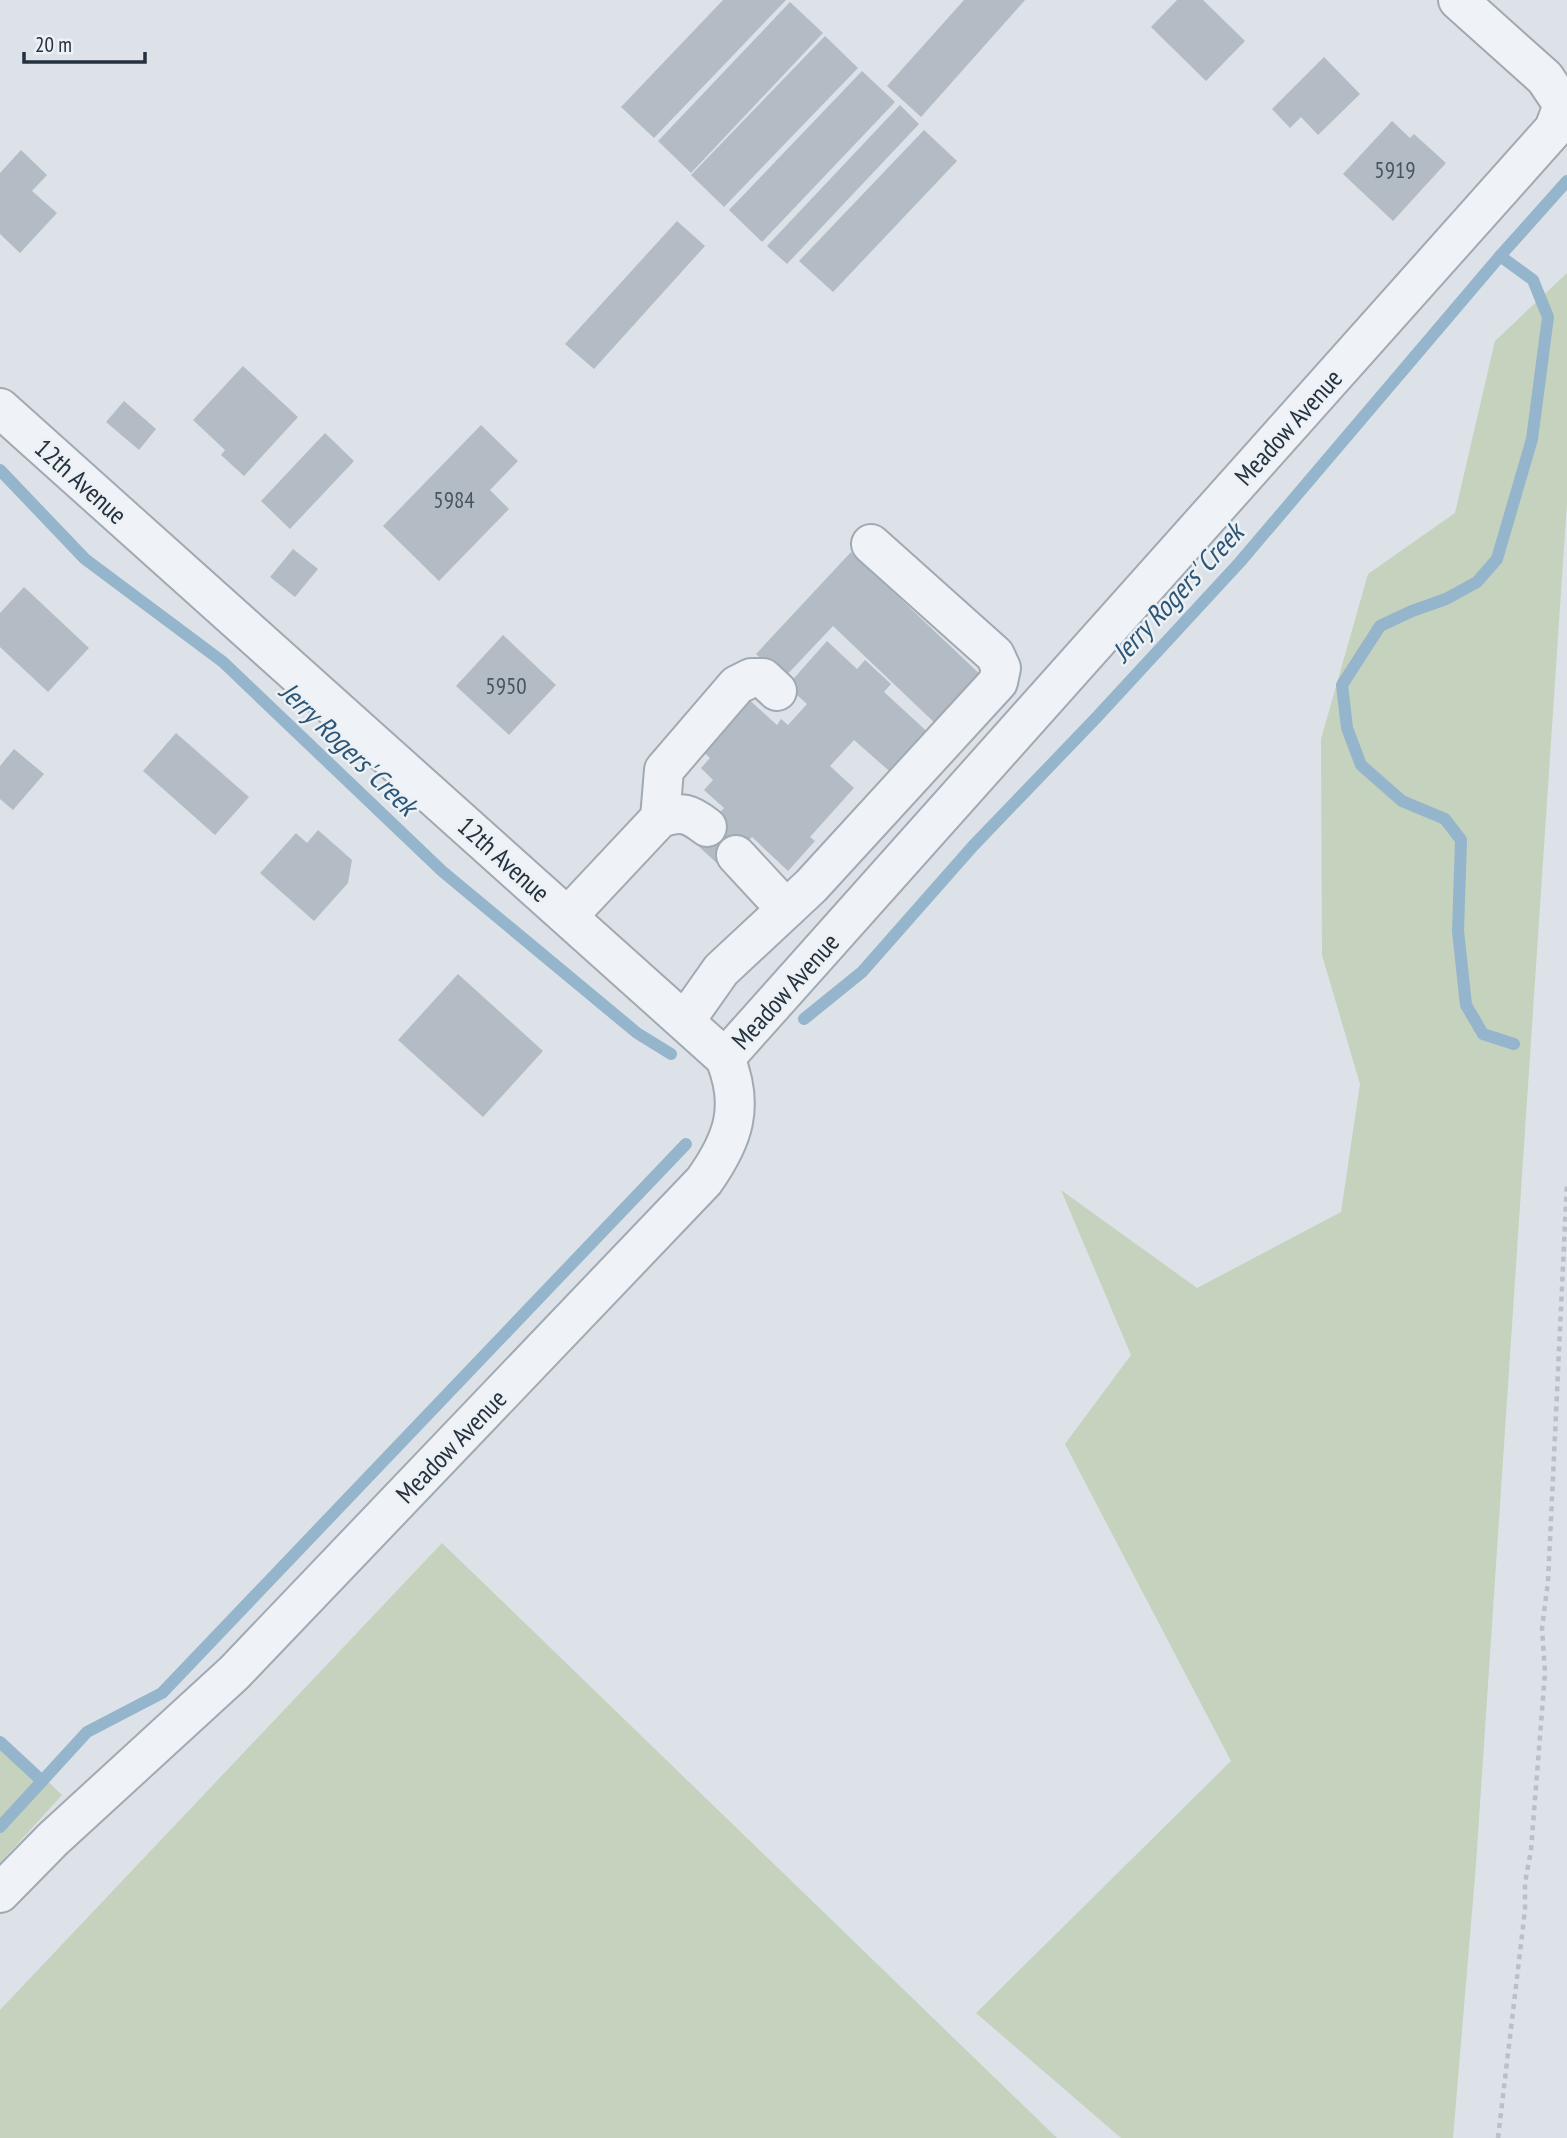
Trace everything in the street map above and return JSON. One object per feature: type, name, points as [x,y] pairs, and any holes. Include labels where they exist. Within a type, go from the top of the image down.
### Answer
[{"type":"street","name":"Meadow Avenue","points":[[0,1893],[53,1839],[234,1674],[704,1181],[721,1156],[732,1131],[736,1104],[733,1077],[725,1058],[1554,129],[1563,105],[1545,78],[1458,0]]},
{"type":"street","name":"12th Avenue","points":[[0,408],[725,1058]]},
{"type":"street","points":[[685,1021],[721,970],[811,886],[998,682],[1001,667],[995,655],[872,544]]},
{"type":"street","points":[[660,818],[664,771],[737,685],[751,678],[762,678],[777,691]]},
{"type":"street","points":[[568,916],[660,818],[677,813],[694,816],[707,827]]},
{"type":"street","points":[[736,855],[786,909]]},
{"type":"path","points":[[1498,2138],[1525,1910],[1525,1883],[1531,1850],[1545,1673],[1542,1628],[1548,1582],[1567,1182]]},
{"type":"green space","points":[[1567,273],[1567,502],[1476,1864],[1453,2138],[1121,2138],[976,2013],[1231,1761],[1065,1444],[1131,1355],[1061,1190],[1197,1288],[1341,1212],[1360,1084],[1322,955],[1321,739],[1368,574],[1455,513],[1495,341]]},
{"type":"green space","points":[[442,1543],[1057,2138],[0,2138],[0,2010]]},
{"type":"green space","points":[[0,1735],[62,1795],[0,1863]]},
{"type":"building","points":[[723,0],[786,0],[654,138],[621,107]]},
{"type":"building","points":[[964,0],[1025,0],[921,117],[887,86]]},
{"type":"building","points":[[1177,0],[1203,0],[1245,41],[1206,81],[1151,27]]},
{"type":"building","points":[[790,2],[823,33],[691,173],[658,141]]},
{"type":"building","points":[[825,36],[858,68],[724,207],[691,175]]},
{"type":"building","points":[[1324,57],[1360,94],[1318,135],[1301,117],[1290,128],[1272,109]]},
{"type":"building","points":[[862,71],[895,102],[762,242],[729,210]]},
{"type":"building","points":[[900,105],[919,124],[787,264],[767,246]]},
{"type":"building","points":[[1392,121],[1410,138],[1414,134],[1446,163],[1393,221],[1343,174]]},
{"type":"building","points":[[924,130],[957,161],[833,292],[799,261]]},
{"type":"building","points":[[21,150],[47,175],[32,191],[57,213],[20,253],[0,234],[0,173]]},
{"type":"building","points":[[677,221],[705,246],[594,369],[565,344]]},
{"type":"building","points":[[243,366],[298,417],[244,476],[221,455],[225,450],[193,420]]},
{"type":"building","points":[[124,401],[156,429],[139,450],[106,422]]},
{"type":"building","points":[[481,425],[518,461],[490,490],[509,509],[439,581],[383,526]]},
{"type":"building","points":[[325,433],[354,461],[290,529],[261,501]]},
{"type":"building","points":[[293,549],[318,569],[295,597],[270,577]]},
{"type":"building","points":[[851,552],[985,679],[939,727],[833,626],[783,679],[756,654]]},
{"type":"building","points":[[24,587],[89,648],[48,692],[0,647],[0,613]]},
{"type":"building","points":[[503,635],[556,685],[509,735],[456,686]]},
{"type":"building","points":[[827,641],[857,669],[865,660],[891,684],[884,692],[932,736],[895,776],[854,740],[830,766],[854,788],[810,837],[815,841],[788,871],[752,837],[723,869],[694,842],[724,808],[704,790],[713,780],[701,768],[710,758],[698,747],[745,696],[777,725],[781,719],[788,725],[807,704],[787,686]]},
{"type":"building","points":[[176,733],[249,797],[215,835],[143,771]]},
{"type":"building","points":[[14,749],[44,774],[13,810],[0,799],[0,766]]},
{"type":"building","points":[[318,830],[352,860],[348,883],[314,921],[260,873],[296,833],[307,843]]},
{"type":"building","points":[[458,974],[543,1051],[483,1117],[398,1040]]},
{"type":"waterway","name":"Jerry Rogers' Creek","points":[[804,1019],[862,972],[973,846],[1240,562],[1567,181]]},
{"type":"waterway","points":[[1500,256],[1533,280],[1548,317],[1532,439],[1497,559],[1477,582],[1446,599],[1380,626],[1342,685],[1347,728],[1361,765],[1402,801],[1445,819],[1461,840],[1458,931],[1466,1005],[1483,1034],[1514,1044]]},
{"type":"waterway","name":"Jerry Rogers' Creek","points":[[0,470],[85,559],[223,662],[442,871],[637,1033],[671,1054]]},
{"type":"waterway","points":[[0,1827],[87,1732],[162,1693],[686,1144]]},
{"type":"waterway","points":[[0,1742],[42,1781]]}]
